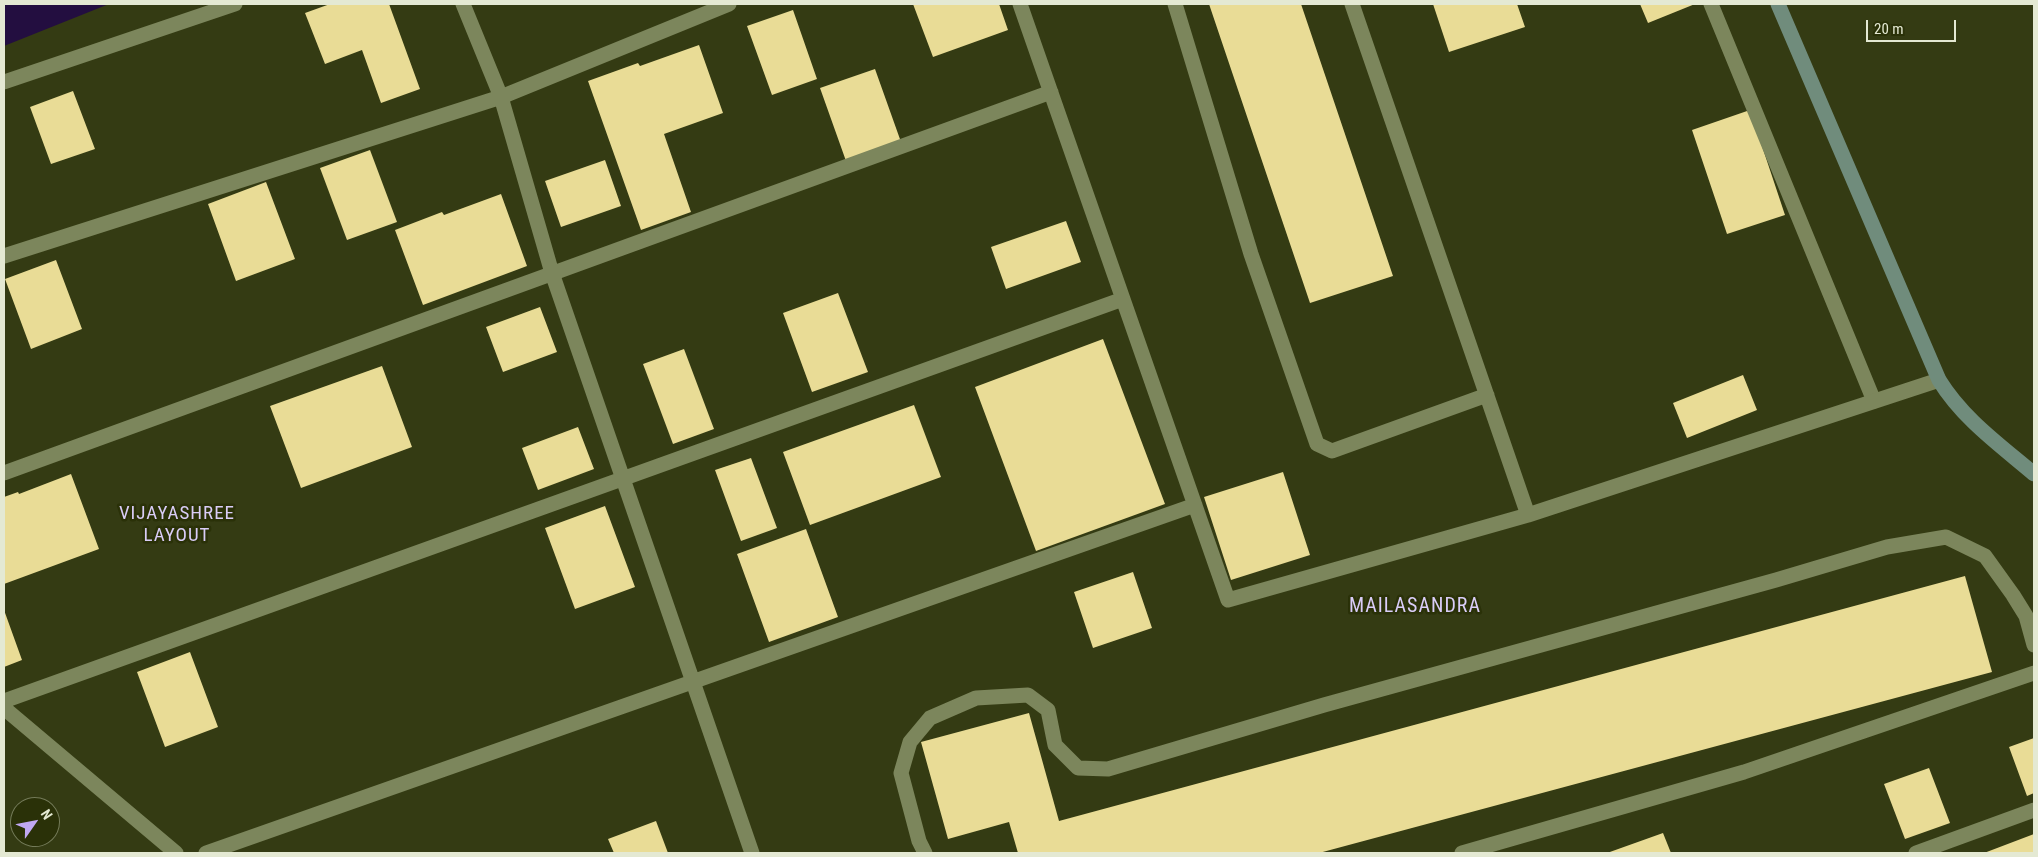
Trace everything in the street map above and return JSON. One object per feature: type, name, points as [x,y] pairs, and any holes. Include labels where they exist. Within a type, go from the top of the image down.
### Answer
[{"type":"street","points":[[4,82],[235,4]]},
{"type":"street","points":[[463,4],[501,96],[552,273],[752,853]]},
{"type":"street","points":[[4,256],[501,96],[729,4]]},
{"type":"street","points":[[1020,4],[1228,600],[1528,515],[1940,380]]},
{"type":"street","points":[[1175,4],[1251,254],[1317,444],[1332,451],[1487,395]]},
{"type":"street","points":[[1352,4],[1528,515]]},
{"type":"street","points":[[1711,4],[1874,401]]},
{"type":"street","points":[[1778,4],[1940,380],[1951,398],[1968,417],[2034,474]]},
{"type":"street","points":[[4,473],[1051,92]]},
{"type":"street","points":[[4,701],[1123,299]]},
{"type":"street","points":[[206,853],[1195,505]]},
{"type":"street","points":[[925,853],[919,840],[901,773],[910,742],[930,718],[976,698],[1028,695],[1048,710],[1055,745],[1078,768],[1108,769],[1324,705],[1776,580],[1887,547],[1946,537],[1985,556],[2030,616],[2034,645]]},
{"type":"street","points":[[1462,853],[1744,772],[2034,673]]},
{"type":"street","points":[[4,708],[176,853]]},
{"type":"street","points":[[1916,853],[2034,810]]},
{"type":"shaded area","points":[[4,4],[109,4],[4,46]]},
{"type":"building","points":[[330,4],[389,4],[420,89],[381,103],[362,50],[325,64],[305,13]]},
{"type":"building","points":[[913,4],[999,4],[1008,30],[933,57]]},
{"type":"building","points":[[1209,4],[1301,4],[1393,276],[1310,303]]},
{"type":"building","points":[[1433,4],[1517,4],[1525,27],[1449,52]]},
{"type":"building","points":[[1640,4],[1695,4],[1648,23]]},
{"type":"building","points":[[793,10],[817,79],[772,95],[747,26]]},
{"type":"building","points":[[699,45],[723,113],[664,134],[691,212],[641,230],[588,81],[638,63],[640,66]]},
{"type":"building","points":[[875,69],[901,142],[846,161],[820,88]]},
{"type":"building","points":[[73,91],[95,149],[51,164],[30,107]]},
{"type":"building","points":[[1750,110],[1785,215],[1727,234],[1692,130]]},
{"type":"building","points":[[370,150],[397,222],[347,240],[320,168]]},
{"type":"building","points":[[605,160],[621,206],[561,227],[545,181]]},
{"type":"building","points":[[266,182],[295,259],[236,281],[208,204]]},
{"type":"building","points":[[501,194],[527,266],[423,305],[395,230],[442,212],[444,215]]},
{"type":"building","points":[[1066,221],[1081,262],[1006,289],[991,247]]},
{"type":"building","points":[[56,260],[82,329],[31,349],[5,279]]},
{"type":"building","points":[[838,293],[868,372],[812,392],[783,313]]},
{"type":"building","points":[[540,307],[557,352],[503,372],[486,327]]},
{"type":"building","points":[[1103,339],[1165,504],[1036,551],[975,387]]},
{"type":"building","points":[[684,349],[714,429],[673,444],[643,364]]},
{"type":"building","points":[[382,366],[412,447],[301,488],[270,406]]},
{"type":"building","points":[[1743,375],[1757,410],[1687,438],[1673,403]]},
{"type":"building","points":[[914,405],[941,477],[810,525],[783,452]]},
{"type":"building","points":[[578,427],[594,469],[538,490],[522,448]]},
{"type":"building","points":[[751,458],[777,528],[741,541],[715,470]]},
{"type":"building","points":[[1283,472],[1310,555],[1231,580],[1204,497]]},
{"type":"building","points":[[71,474],[99,549],[4,584],[4,497],[18,492],[19,494]]},
{"type":"building","points":[[605,506],[635,587],[575,609],[545,528]]},
{"type":"building","points":[[806,529],[838,617],[769,642],[737,554]]},
{"type":"building","points":[[1133,572],[1152,628],[1093,648],[1074,592]]},
{"type":"building","points":[[1965,576],[1992,672],[1319,853],[1018,853],[1009,822],[948,839],[921,742],[1029,713],[1059,821]]},
{"type":"building","points":[[4,610],[22,660],[4,667]]},
{"type":"building","points":[[190,652],[218,727],[165,747],[137,672]]},
{"type":"building","points":[[2034,738],[2034,793],[2027,796],[2009,747]]},
{"type":"building","points":[[1929,768],[1950,823],[1905,839],[1884,784]]},
{"type":"building","points":[[656,821],[668,853],[614,853],[608,839]]},
{"type":"building","points":[[1663,833],[1671,853],[1607,853]]},
{"type":"building","points":[[2034,834],[2034,853],[1984,853]]},
{"type":"district","name":"VIJAYASHREE LAYOUT","points":[[177,525]]},
{"type":"district","name":"MAILASANDRA","points":[[1415,607]]}]
